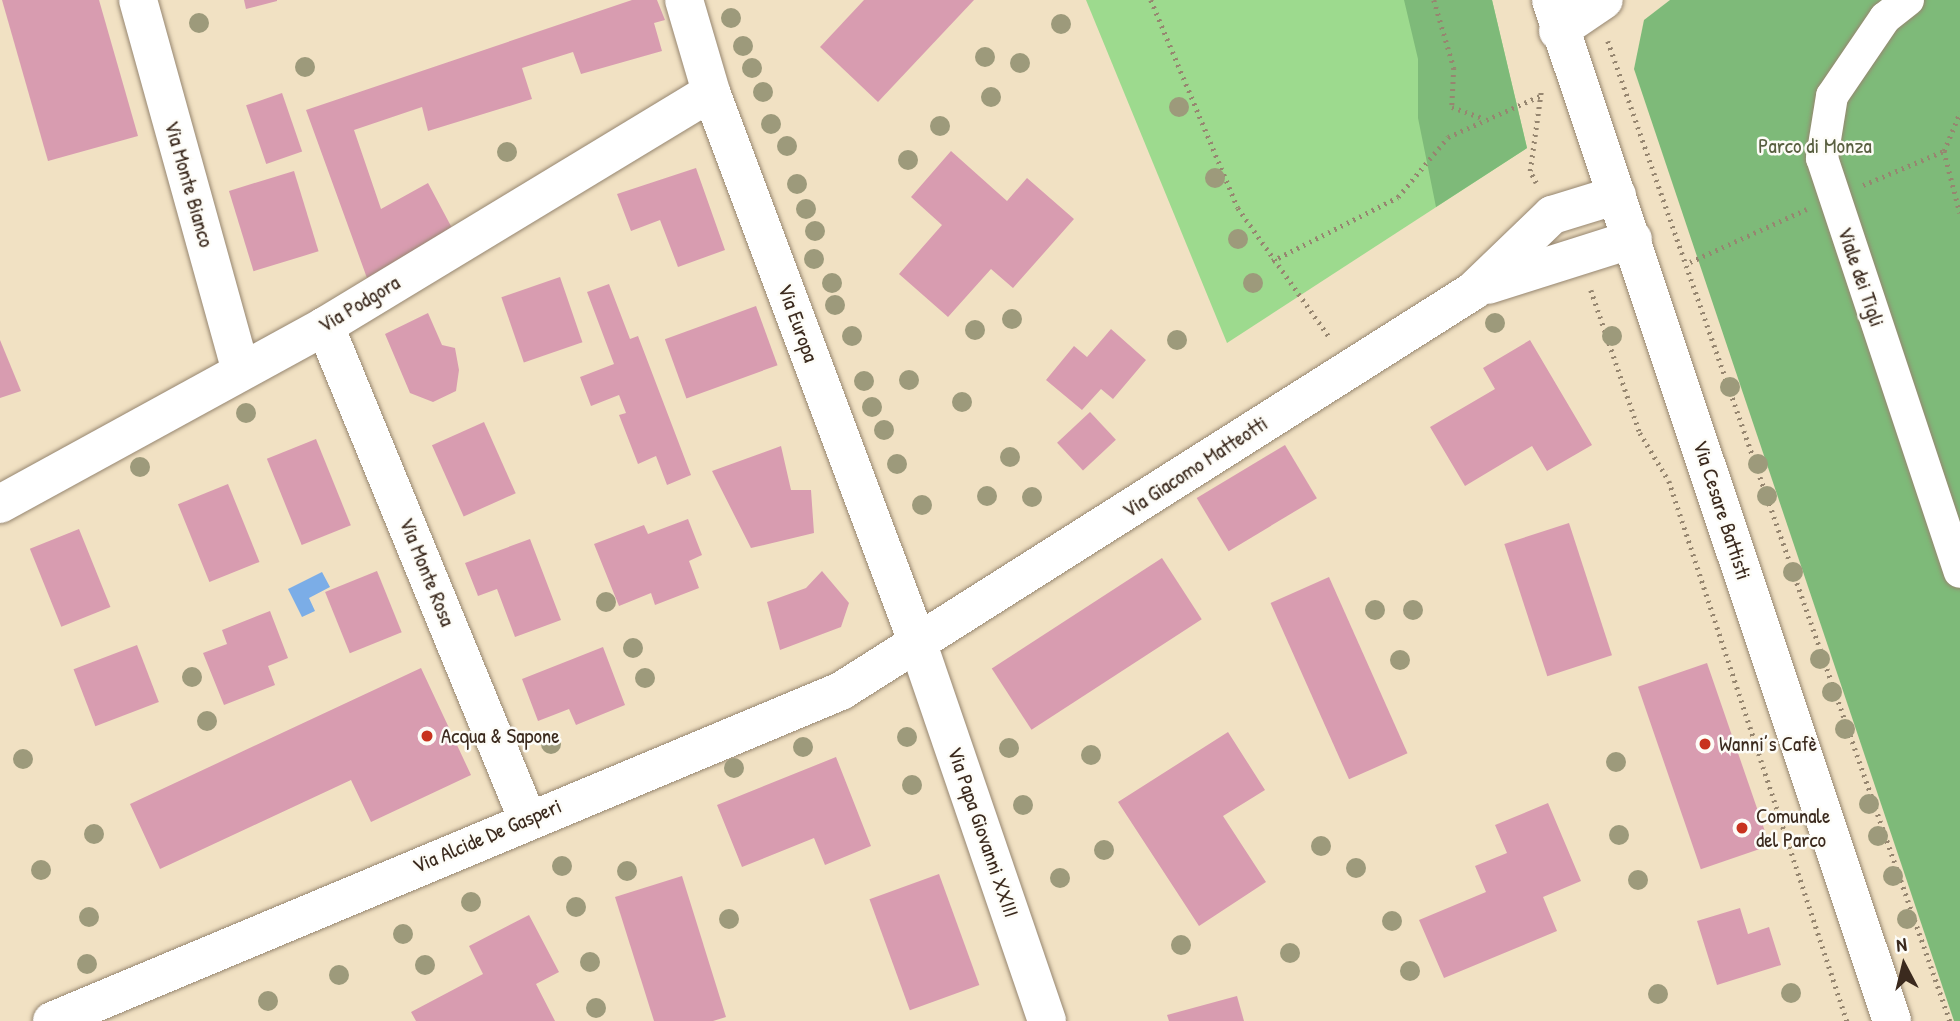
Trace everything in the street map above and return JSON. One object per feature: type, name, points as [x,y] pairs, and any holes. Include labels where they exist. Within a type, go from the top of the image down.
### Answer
[{"type":"street","name":"Via Monte Bianco","points":[[138,0],[240,368]]},
{"type":"street","name":"Via Europa","points":[[684,0],[711,92],[918,643]]},
{"type":"street","points":[[1555,15],[1604,0]]},
{"type":"street","name":"Viale dei Tigli","points":[[1908,0],[1878,27],[1832,96],[1822,158],[1960,572]]},
{"type":"street","name":"Via Cesare Battisti","points":[[1555,15],[1633,239],[1892,1021]]},
{"type":"street","name":"Via Podgora","points":[[0,505],[240,368],[325,326],[711,92]]},
{"type":"street","name":"Via Giacomo Matteotti","points":[[918,643],[1472,291],[1552,215],[1617,195]]},
{"type":"street","name":"Via Giacomo Matteotti","points":[[1472,291],[1570,255],[1633,239]]},
{"type":"street","name":"Via Monte Rosa","points":[[325,326],[527,818]]},
{"type":"street","name":"Via Alcide De Gasperi","points":[[51,1021],[527,818],[841,691],[918,643]]},
{"type":"street","name":"Via Papa Giovanni XXIII","points":[[918,643],[1047,1021]]},
{"type":"path","points":[[1151,0],[1196,120],[1272,261],[1349,369]]},
{"type":"path","points":[[1434,0],[1454,68],[1452,107],[1485,119]]},
{"type":"path","points":[[1617,69],[1690,262],[1950,1021]]},
{"type":"path","points":[[1538,83],[1542,95],[1530,171],[1552,215]]},
{"type":"path","points":[[1272,261],[1398,197],[1448,137],[1542,95]]},
{"type":"path","points":[[1960,112],[1944,151],[1960,213]]},
{"type":"path","points":[[1690,262],[1944,151]]},
{"type":"path","points":[[1570,255],[1598,300],[1640,433],[1669,481],[1847,1021]]},
{"type":"green space","points":[[1086,0],[1492,0],[1527,148],[1227,343]]},
{"type":"green space","points":[[1404,0],[1492,0],[1527,148],[1436,207],[1418,118],[1418,59]]},
{"type":"green space","name":"Parco di Monza","points":[[1670,0],[1960,0],[1960,1021],[1954,1021],[1634,69],[1644,20]]},
{"type":"water","points":[[322,572],[330,587],[309,598],[315,611],[302,617],[288,589]]},
{"type":"building","points":[[2,0],[99,0],[138,136],[48,161]]},
{"type":"building","points":[[244,0],[277,0],[277,1],[246,9]]},
{"type":"building","points":[[632,0],[657,0],[665,20],[654,23],[662,51],[581,74],[573,52],[522,68],[532,99],[428,131],[422,107],[354,130],[381,209],[428,183],[452,228],[367,278],[306,110]]},
{"type":"building","points":[[864,0],[974,0],[878,102],[820,47]]},
{"type":"building","points":[[282,93],[302,152],[266,164],[246,105]]},
{"type":"building","points":[[951,151],[1007,201],[1027,178],[1074,219],[1013,288],[991,269],[948,317],[899,274],[942,225],[911,197]]},
{"type":"building","points":[[696,168],[725,250],[678,267],[660,220],[631,231],[617,194]]},
{"type":"building","points":[[294,171],[319,251],[254,271],[229,191]]},
{"type":"building","points":[[560,277],[582,342],[524,362],[501,297]]},
{"type":"building","points":[[609,284],[630,339],[638,336],[691,475],[667,485],[656,456],[638,464],[619,415],[626,413],[619,395],[591,406],[580,377],[614,364],[587,292]]},
{"type":"building","points":[[756,306],[778,365],[686,398],[665,339]]},
{"type":"building","points":[[428,313],[442,345],[455,348],[459,370],[456,391],[433,402],[410,393],[385,334]]},
{"type":"building","points":[[1111,329],[1146,360],[1113,399],[1101,389],[1082,410],[1046,380],[1074,346],[1087,357]]},
{"type":"building","points":[[0,340],[21,391],[0,398]]},
{"type":"building","points":[[1530,340],[1592,445],[1547,471],[1532,446],[1465,486],[1430,427],[1495,389],[1483,368]]},
{"type":"building","points":[[1090,412],[1116,440],[1083,470],[1057,443]]},
{"type":"building","points":[[484,422],[516,493],[464,516],[432,445]]},
{"type":"building","points":[[316,439],[351,525],[302,545],[267,459]]},
{"type":"building","points":[[1285,445],[1317,498],[1229,551],[1197,498]]},
{"type":"building","points":[[781,446],[791,490],[811,490],[814,533],[751,548],[712,471]]},
{"type":"building","points":[[228,484],[259,562],[209,582],[178,504]]},
{"type":"building","points":[[688,519],[702,555],[689,561],[699,588],[655,605],[651,593],[619,606],[594,544],[644,525],[648,534]]},
{"type":"building","points":[[1569,523],[1612,655],[1547,676],[1504,544]]},
{"type":"building","points":[[79,529],[110,607],[61,627],[30,549]]},
{"type":"building","points":[[530,539],[561,620],[515,637],[497,589],[478,596],[465,563]]},
{"type":"building","points":[[1162,558],[1202,619],[1032,730],[992,669]]},
{"type":"building","points":[[377,571],[402,632],[350,653],[325,592]]},
{"type":"building","points":[[822,571],[849,603],[841,627],[780,650],[767,602],[806,588]]},
{"type":"building","points":[[1329,577],[1408,753],[1349,779],[1271,603]]},
{"type":"building","points":[[270,611],[288,658],[268,666],[275,685],[224,705],[203,653],[227,644],[222,630]]},
{"type":"building","points":[[137,645],[159,702],[95,726],[74,669]]},
{"type":"building","points":[[603,647],[625,705],[576,725],[569,709],[538,721],[522,679]]},
{"type":"building","points":[[1707,663],[1770,845],[1701,869],[1638,687]]},
{"type":"building","points":[[421,668],[471,775],[371,822],[351,780],[160,869],[130,804]]},
{"type":"building","points":[[1228,732],[1265,790],[1223,816],[1266,882],[1199,926],[1118,802]]},
{"type":"building","points":[[836,757],[871,846],[825,865],[814,838],[742,867],[717,805]]},
{"type":"building","points":[[1548,803],[1581,881],[1543,897],[1557,931],[1444,978],[1419,920],[1486,892],[1475,866],[1507,853],[1495,825]]},
{"type":"building","points":[[939,874],[979,985],[910,1010],[869,899]]},
{"type":"building","points":[[682,876],[726,1017],[713,1021],[654,1021],[615,897]]},
{"type":"building","points":[[1740,908],[1748,934],[1769,927],[1781,965],[1717,985],[1697,921]]},
{"type":"building","points":[[529,915],[559,972],[536,984],[555,1021],[416,1021],[411,1012],[483,974],[469,946]]},
{"type":"building","points":[[1237,996],[1244,1021],[1169,1021],[1167,1015]]},
{"type":"place","name":"Acqua & Sapone","points":[[427,736]]},
{"type":"place","name":"Wanni’s Cafè","points":[[1705,744]]},
{"type":"place","name":"Comunale del Parco","points":[[1742,828]]}]
